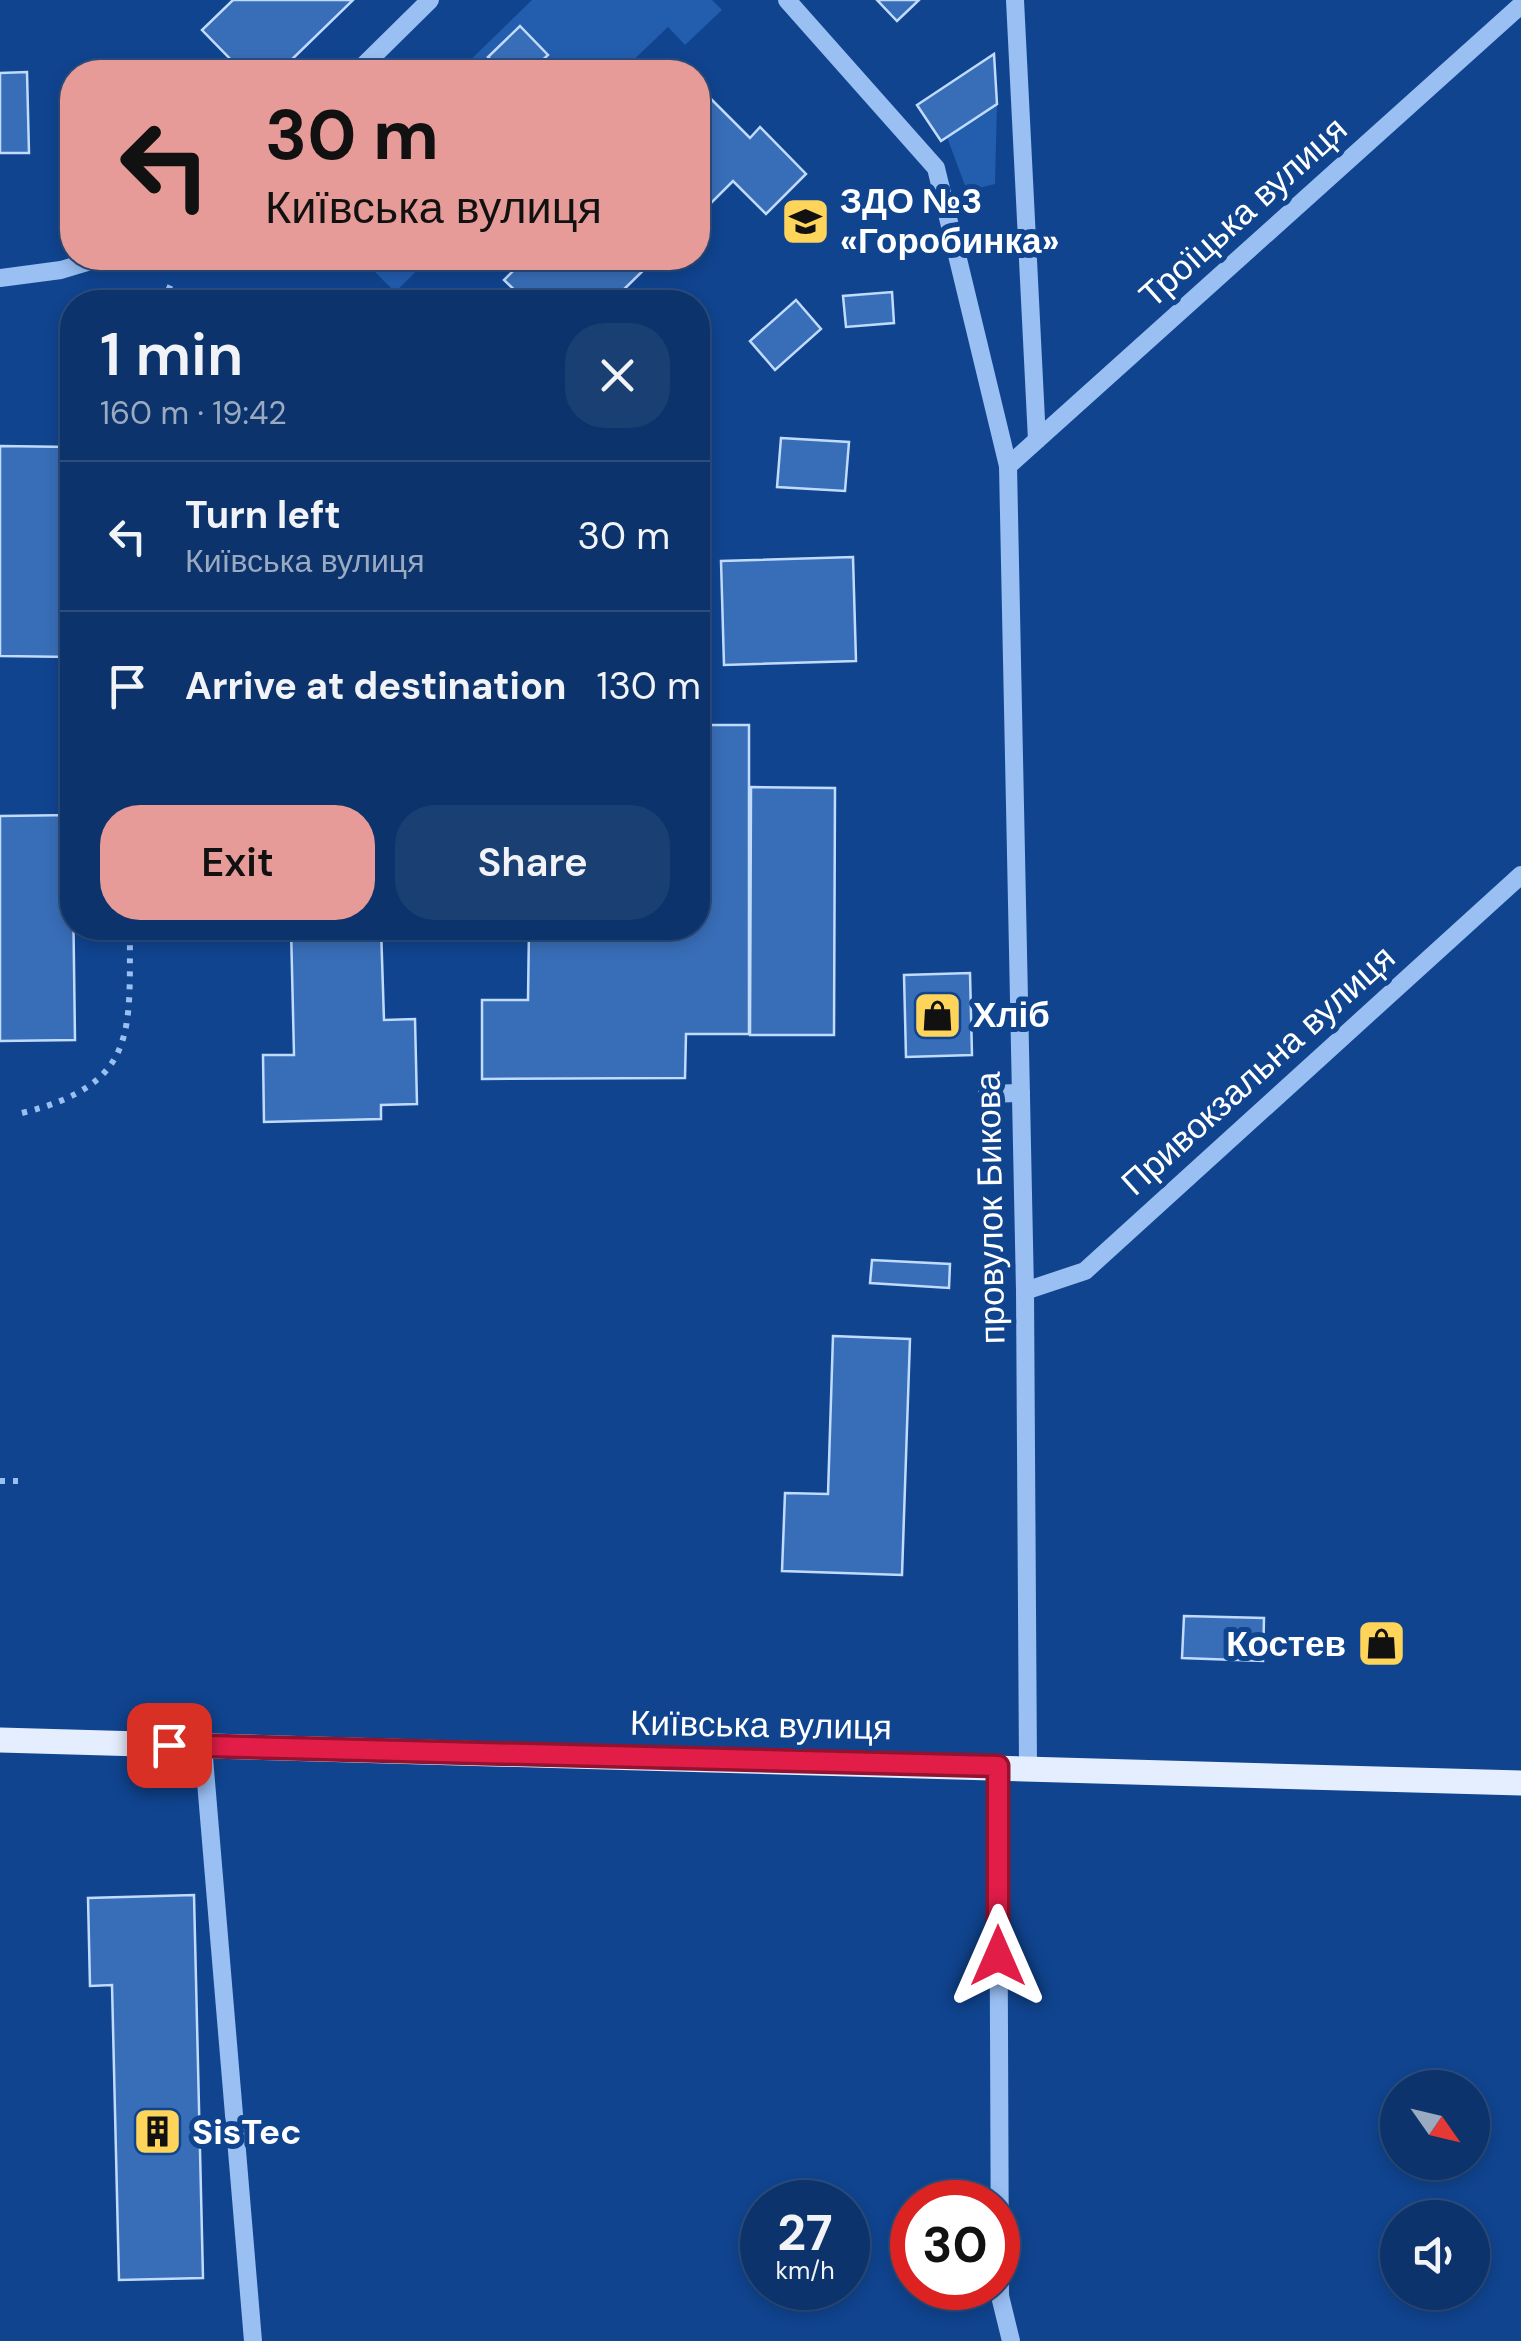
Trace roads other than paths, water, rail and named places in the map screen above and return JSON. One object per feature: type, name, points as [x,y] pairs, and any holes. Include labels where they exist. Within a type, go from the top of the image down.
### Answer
[{"type":"main road","name":"Київська вулиця","points":[[0,1740],[1521,1783]]},
{"type":"street","points":[[369,60],[430,0]]},
{"type":"street","name":"провулок Бикова","points":[[787,0],[936,168],[1008,466],[1025,1290],[1028,1768]]},
{"type":"street","points":[[1016,0],[1037,440]]},
{"type":"street","name":"Троїцька вулиця","points":[[1008,466],[1521,6]]},
{"type":"street","points":[[0,278],[61,270]]},
{"type":"street","name":"Привокзальна вулиця","points":[[1025,1290],[1086,1271],[1521,875]]},
{"type":"street","points":[[986,1094],[1021,1093]]},
{"type":"street","points":[[203,1746],[254,2341]]},
{"type":"street","points":[[998,1766],[1000,2296],[1011,2341]]},
{"type":"place","name":"ЗДО №3 «Горобинка»","points":[[805,221]]},
{"type":"place","name":"Хліб","points":[[938,1015]]},
{"type":"place","name":"Костев","points":[[1381,1644]]},
{"type":"place","name":"SisTec","points":[[157,2132]]}]
